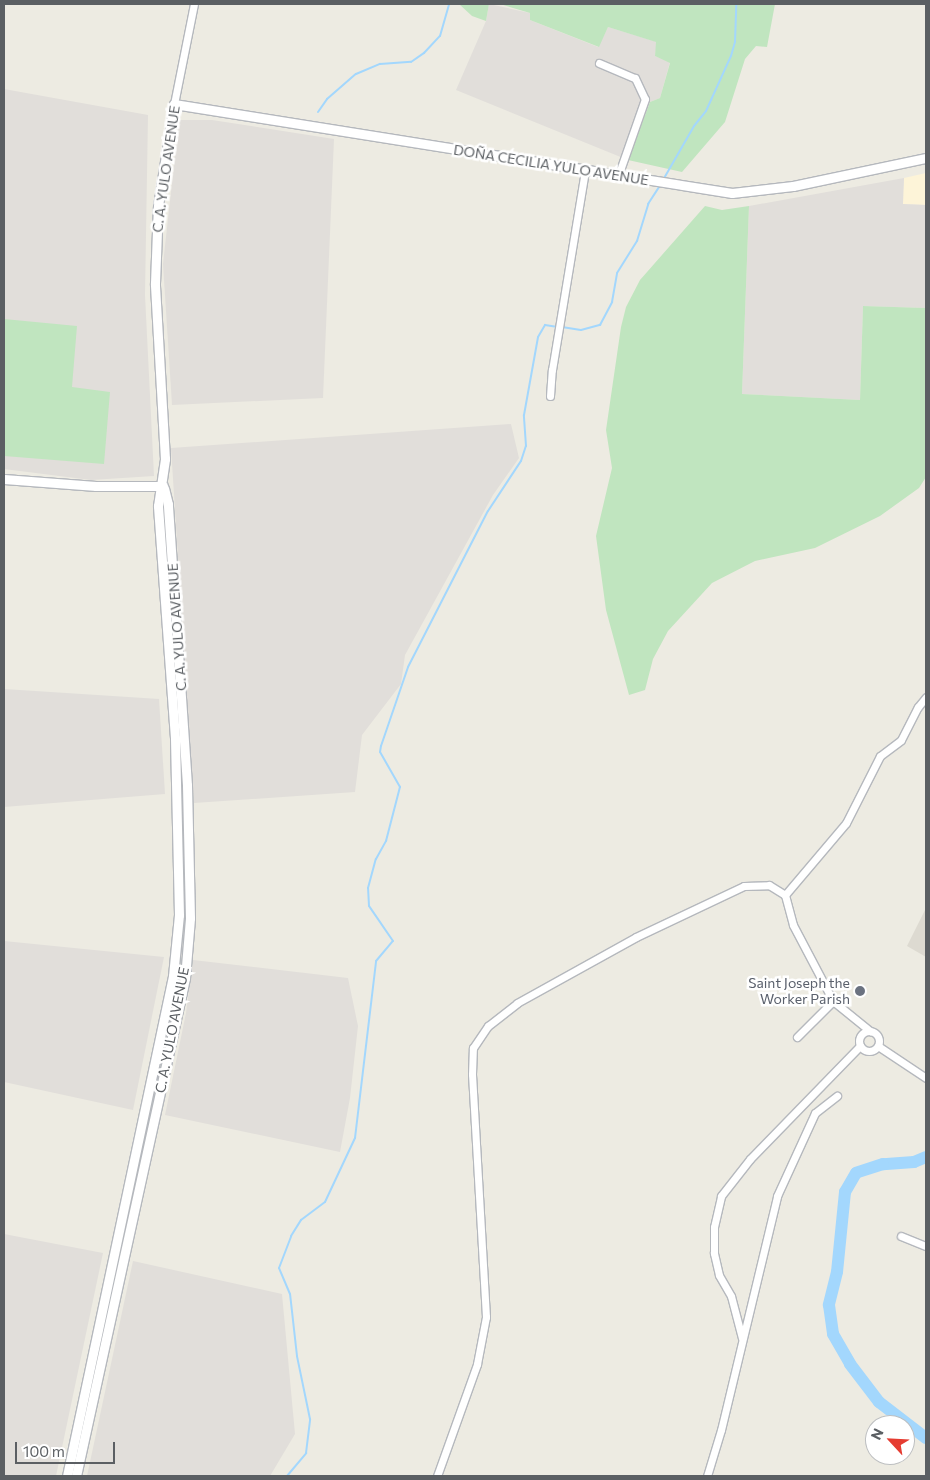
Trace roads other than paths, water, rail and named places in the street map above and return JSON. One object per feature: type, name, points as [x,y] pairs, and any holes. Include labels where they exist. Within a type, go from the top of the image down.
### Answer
[{"type":"main road","name":"DOÑA CECILIA YULO AVENUE","points":[[174,104],[676,186],[732,193],[793,186],[926,158]]},
{"type":"main road","name":"C. A. YULO AVENUE","points":[[67,1476],[142,1151],[185,978],[190,918],[182,702],[168,504],[163,486],[165,459],[155,283],[158,206],[174,104]]},
{"type":"main road","points":[[4,479],[96,486],[163,486]]},
{"type":"main road","name":"C. A. YULO AVENUE","points":[[76,1476],[142,1151]]},
{"type":"street","name":"C. A. YULO AVENUE","points":[[174,104],[194,4]]},
{"type":"street","points":[[599,63],[635,78],[644,99],[618,176]]},
{"type":"street","points":[[550,396],[552,370],[584,170]]},
{"type":"street","points":[[785,894],[846,823],[880,756],[902,740],[918,706],[926,697]]},
{"type":"street","points":[[437,1476],[477,1364],[486,1317],[474,1129],[473,1048],[488,1026],[517,1003],[694,908],[744,886],[769,885],[785,894],[793,925],[833,1001],[870,1032],[876,1034],[878,1046],[926,1078]]},
{"type":"street","points":[[797,1037],[833,1001]]},
{"type":"street","points":[[742,1341],[731,1296],[719,1275],[714,1254],[714,1227],[721,1196],[732,1178],[860,1046],[863,1033],[870,1032]]},
{"type":"street","points":[[860,1046],[865,1051],[878,1046]]},
{"type":"street","points":[[707,1476],[777,1196],[816,1113],[837,1096]]},
{"type":"street","points":[[808,1101],[816,1113]]},
{"type":"street","points":[[901,1236],[926,1246]]},
{"type":"waterway","points":[[318,112],[327,99],[356,74],[380,64],[411,62],[424,53],[440,36],[449,4]]},
{"type":"waterway","points":[[663,180],[694,126],[706,111],[731,56],[735,42],[736,4]]},
{"type":"waterway","points":[[562,327],[581,330],[600,325],[612,302],[617,273],[637,241],[648,204],[661,184]]},
{"type":"waterway","points":[[287,1476],[306,1453],[310,1419],[297,1356],[290,1294],[279,1268],[291,1236],[301,1220],[325,1202],[355,1138],[376,961],[393,941],[369,906],[368,888],[376,859],[386,841],[400,787],[380,752],[381,746],[408,667],[488,511],[521,461],[526,446],[524,415],[538,337],[545,325],[558,327]]},
{"type":"waterway","points":[[926,1157],[914,1162],[883,1164],[856,1173],[845,1192],[837,1272],[829,1305],[833,1334],[850,1364],[879,1402],[926,1438]]},
{"type":"place","name":"Saint Joseph the Worker Parish","points":[[860,991]]}]
